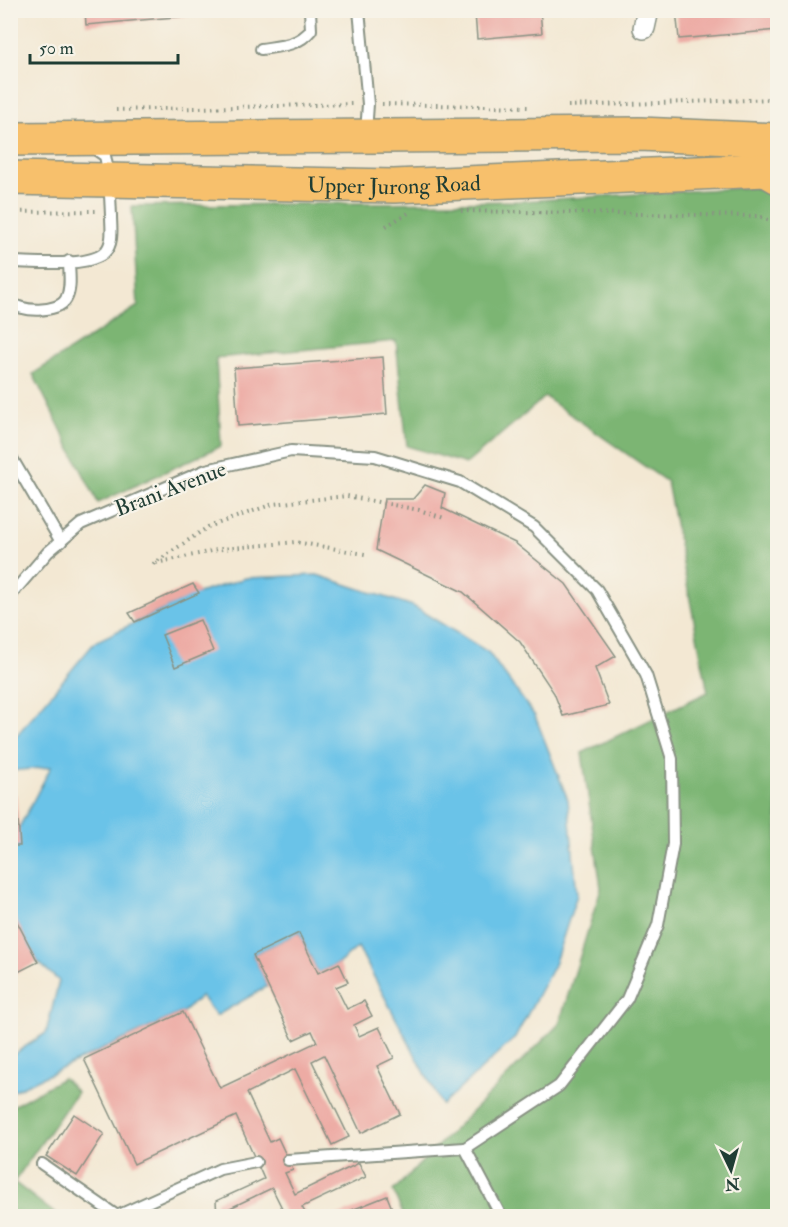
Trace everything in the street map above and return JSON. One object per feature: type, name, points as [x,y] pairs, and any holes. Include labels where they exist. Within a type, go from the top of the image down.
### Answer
[{"type":"main road","name":"Upper Jurong Road","points":[[10,139],[366,138],[640,134],[777,140]]},
{"type":"main road","name":"Upper Jurong Road","points":[[10,178],[394,186],[774,173]]},
{"type":"lane","points":[[261,49],[294,44],[305,38],[311,30],[310,10]]},
{"type":"lane","points":[[359,10],[368,104],[366,138]]},
{"type":"lane","points":[[10,262],[93,259],[106,251],[111,239],[109,180],[105,156],[76,138]]},
{"type":"lane","points":[[10,301],[20,308],[58,307],[65,302],[70,291],[69,261]]},
{"type":"lane","name":"Brani Avenue","points":[[10,596],[48,552],[81,524],[206,470],[291,451],[375,456],[460,482],[534,527],[597,590],[646,675],[672,759],[673,844],[658,925],[627,999],[559,1086],[465,1148]]},
{"type":"lane","points":[[10,455],[61,542]]},
{"type":"lane","points":[[288,1160],[465,1148],[501,1216]]},
{"type":"lane","points":[[42,1164],[117,1216],[220,1169],[256,1162]]},
{"type":"path","points":[[562,106],[777,99]]},
{"type":"path","points":[[107,110],[368,104],[538,107]]},
{"type":"path","points":[[386,226],[413,210]]},
{"type":"path","points":[[365,555],[296,542],[222,549],[153,564],[208,527],[273,504],[347,496],[419,510],[444,518]]},
{"type":"green space","points":[[755,187],[777,198],[777,1216],[404,1216],[393,1191],[559,1024],[601,888],[582,753],[708,692],[667,482],[545,397],[466,464],[407,446],[396,341],[216,358],[221,446],[98,503],[33,374],[138,306],[132,206],[521,201]]},
{"type":"green space","points":[[63,1078],[77,1092],[14,1182],[58,1216],[11,1216],[11,1107]]},
{"type":"water","points":[[317,575],[413,606],[488,652],[535,716],[568,800],[577,895],[554,965],[515,1038],[442,1105],[358,947],[339,963],[318,973],[299,933],[253,955],[268,986],[216,1016],[201,996],[183,1012],[11,1092],[11,1056],[46,1033],[59,981],[38,962],[13,916],[11,918],[11,843],[51,767],[11,771],[11,742],[95,642],[192,595],[246,578]]},
{"type":"building","points":[[85,10],[231,10],[231,12],[86,25]]},
{"type":"building","points":[[540,10],[542,33],[477,39],[475,13]]},
{"type":"building","points":[[676,10],[778,10],[778,30],[679,39]]},
{"type":"building","points":[[383,357],[387,414],[238,426],[234,368]]},
{"type":"building","points":[[425,485],[445,493],[442,508],[515,543],[566,584],[616,656],[595,668],[609,705],[563,716],[554,693],[520,642],[463,592],[376,550],[384,499],[413,499]]},
{"type":"building","points":[[193,584],[199,593],[135,622],[129,613]]},
{"type":"building","points":[[200,620],[213,651],[175,667],[162,635]]},
{"type":"building","points":[[10,794],[16,794],[20,846],[10,846]]},
{"type":"building","points":[[14,916],[38,962],[10,976],[10,918]]},
{"type":"building","points":[[299,933],[318,973],[339,963],[348,982],[336,987],[347,1009],[364,1001],[372,1016],[354,1025],[359,1036],[379,1027],[394,1058],[377,1066],[400,1114],[361,1133],[324,1055],[312,1061],[349,1137],[332,1145],[295,1069],[247,1093],[270,1142],[278,1138],[293,1170],[285,1173],[295,1194],[359,1163],[366,1177],[302,1207],[307,1216],[286,1216],[272,1188],[228,1209],[228,1216],[217,1216],[216,1201],[264,1179],[236,1116],[134,1164],[84,1059],[183,1012],[220,1088],[317,1042],[312,1031],[293,1040],[253,955]]},
{"type":"building","points":[[74,1114],[104,1134],[77,1176],[46,1156]]},
{"type":"building","points":[[387,1196],[395,1216],[337,1216]]}]
